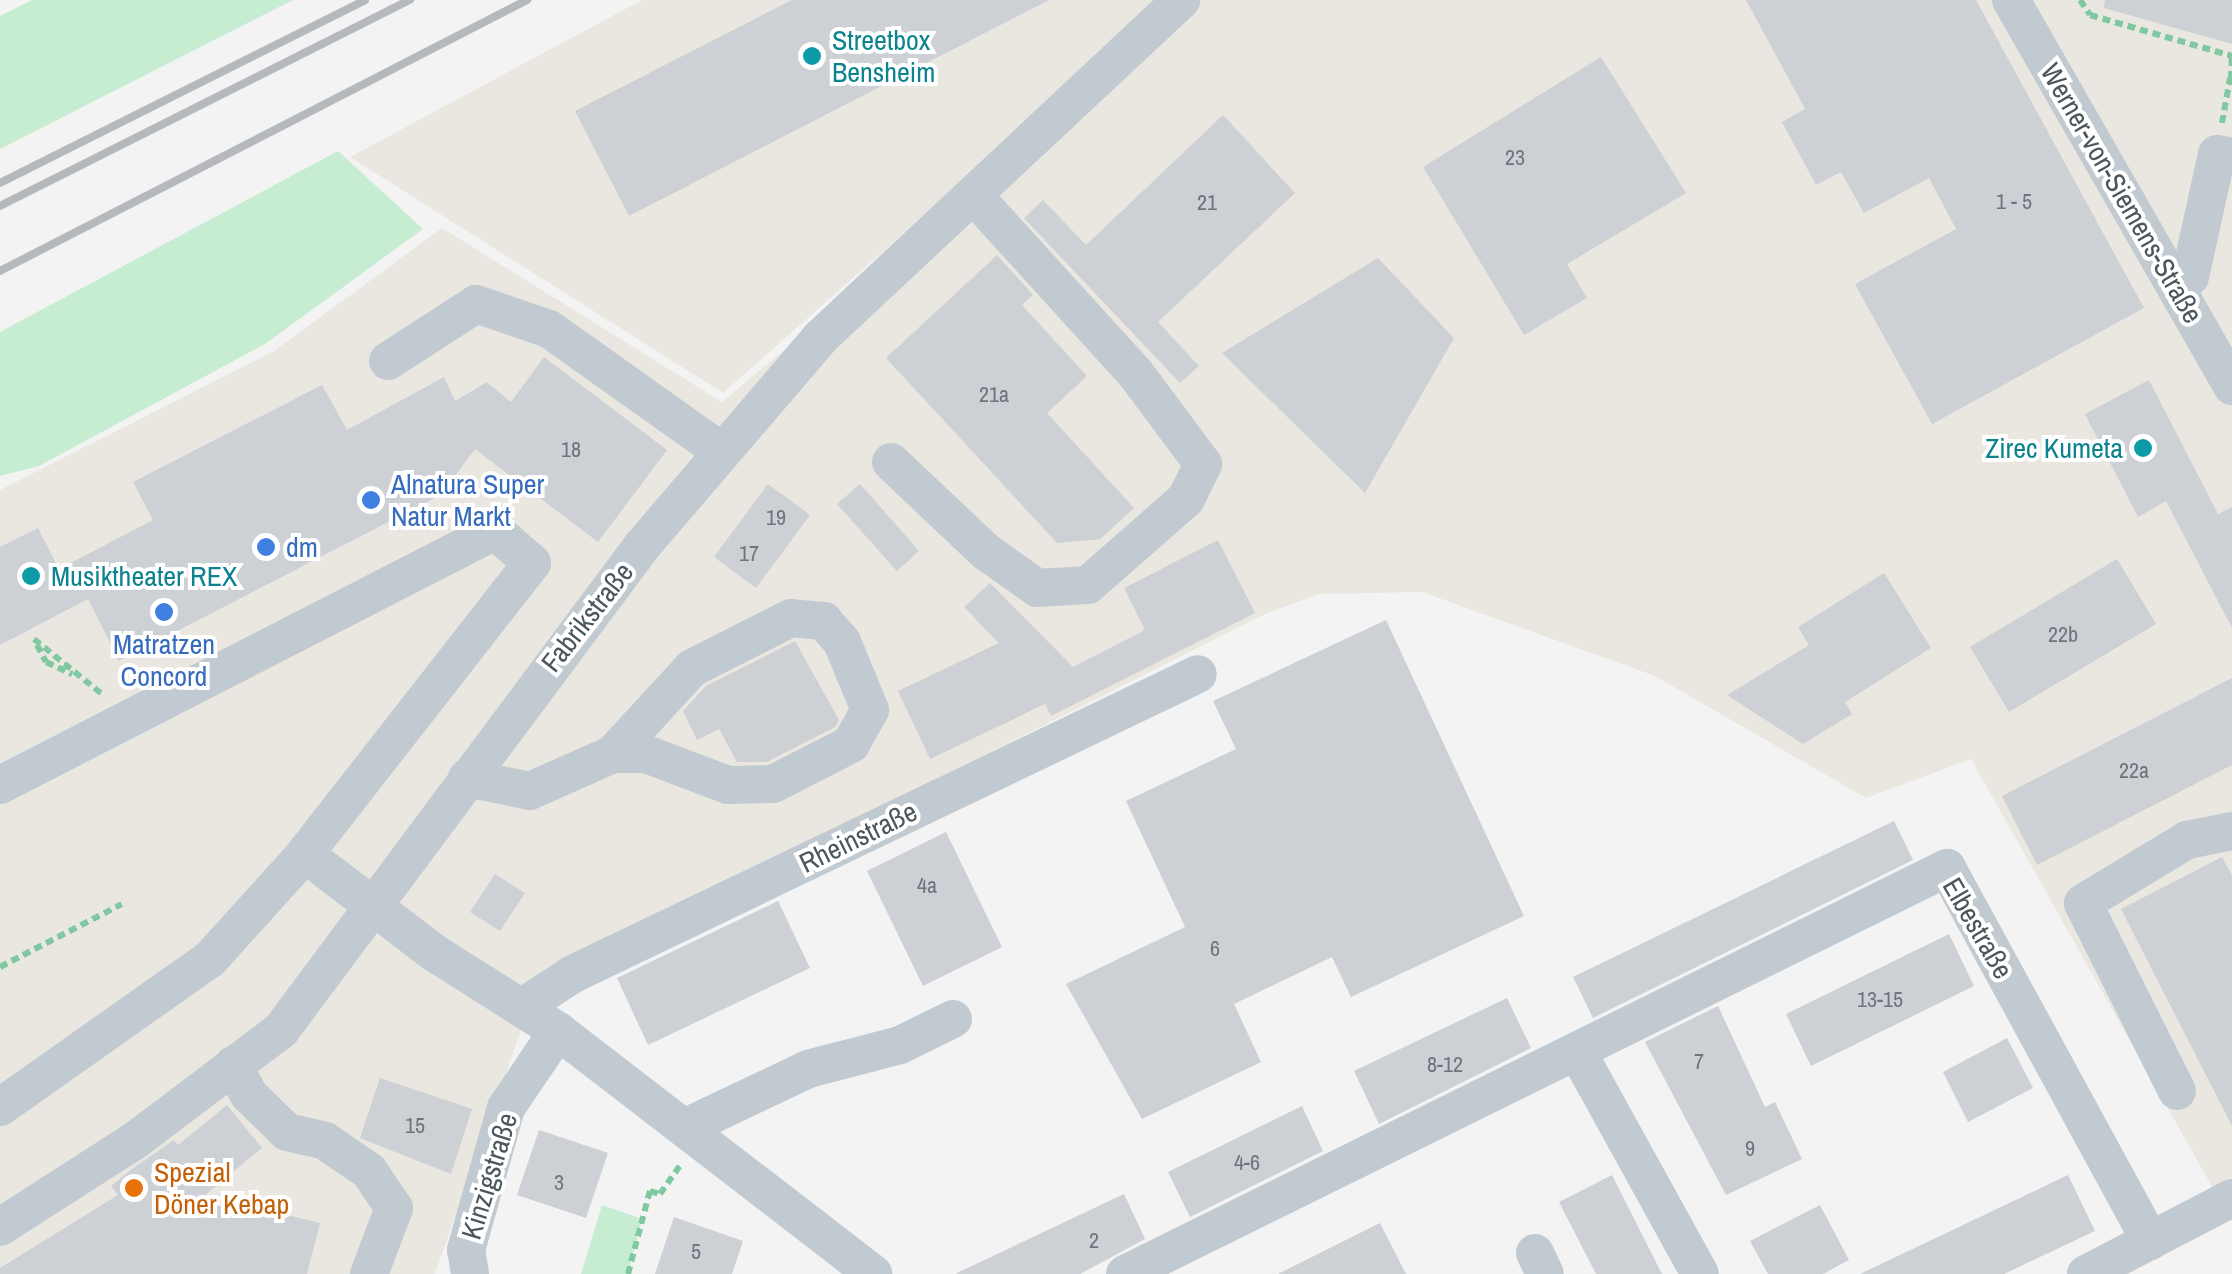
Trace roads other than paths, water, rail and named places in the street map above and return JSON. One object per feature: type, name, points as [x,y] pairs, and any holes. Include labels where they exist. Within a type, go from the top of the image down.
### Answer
[{"type":"street","name":"Fabrikstraße","points":[[2,1222],[137,1138],[281,1030],[642,546],[820,338],[1181,0]]},
{"type":"street","name":"Werner-von-Siemens-Straße","points":[[2011,0],[2232,386]]},
{"type":"street","points":[[2190,278],[2224,155]]},
{"type":"street","points":[[891,462],[985,552],[1037,588],[1088,585],[1186,500],[1203,464],[1136,374],[973,194]]},
{"type":"street","points":[[388,361],[476,304],[550,329],[722,452]]},
{"type":"street","points":[[0,785],[495,531],[532,563],[305,854],[210,960],[0,1107]]},
{"type":"street","points":[[467,778],[530,791],[613,754],[692,668],[791,618],[824,622],[842,642],[870,710],[850,744],[773,784],[728,785],[646,754],[613,754]]},
{"type":"street","name":"Rheinstraße","points":[[522,1008],[572,974],[1198,674]]},
{"type":"street","points":[[2177,1091],[2083,903],[2187,840],[2232,830]]},
{"type":"street","points":[[305,854],[374,908],[558,1031],[873,1274]]},
{"type":"street","name":"Elbestraße","points":[[1125,1274],[1947,868],[2150,1241]]},
{"type":"street","points":[[692,1134],[808,1068],[900,1045],[953,1019]]},
{"type":"street","name":"Kinzigstraße","points":[[470,1274],[466,1250],[506,1108],[558,1031]]},
{"type":"street","points":[[1578,1053],[1700,1274]]},
{"type":"street","points":[[233,1066],[249,1095],[288,1132],[325,1141],[369,1171],[394,1208],[369,1274]]},
{"type":"street","points":[[2086,1274],[2232,1198]]},
{"type":"railway","points":[[0,183],[365,0]]},
{"type":"railway","points":[[0,206],[410,0]]},
{"type":"railway","points":[[0,271],[527,0]]},
{"type":"place","name":"Streetbox Bensheim","points":[[812,56]]},
{"type":"place","name":"Zirec Kumeta","points":[[2143,448]]},
{"type":"place","name":"Alnatura Super Natur Markt","points":[[371,500]]},
{"type":"place","name":"dm","points":[[266,547]]},
{"type":"place","name":"Musiktheater REX","points":[[31,576]]},
{"type":"place","name":"Matratzen Concord","points":[[164,612]]},
{"type":"place","name":"Spezial Döner Kebap","points":[[134,1188]]}]
